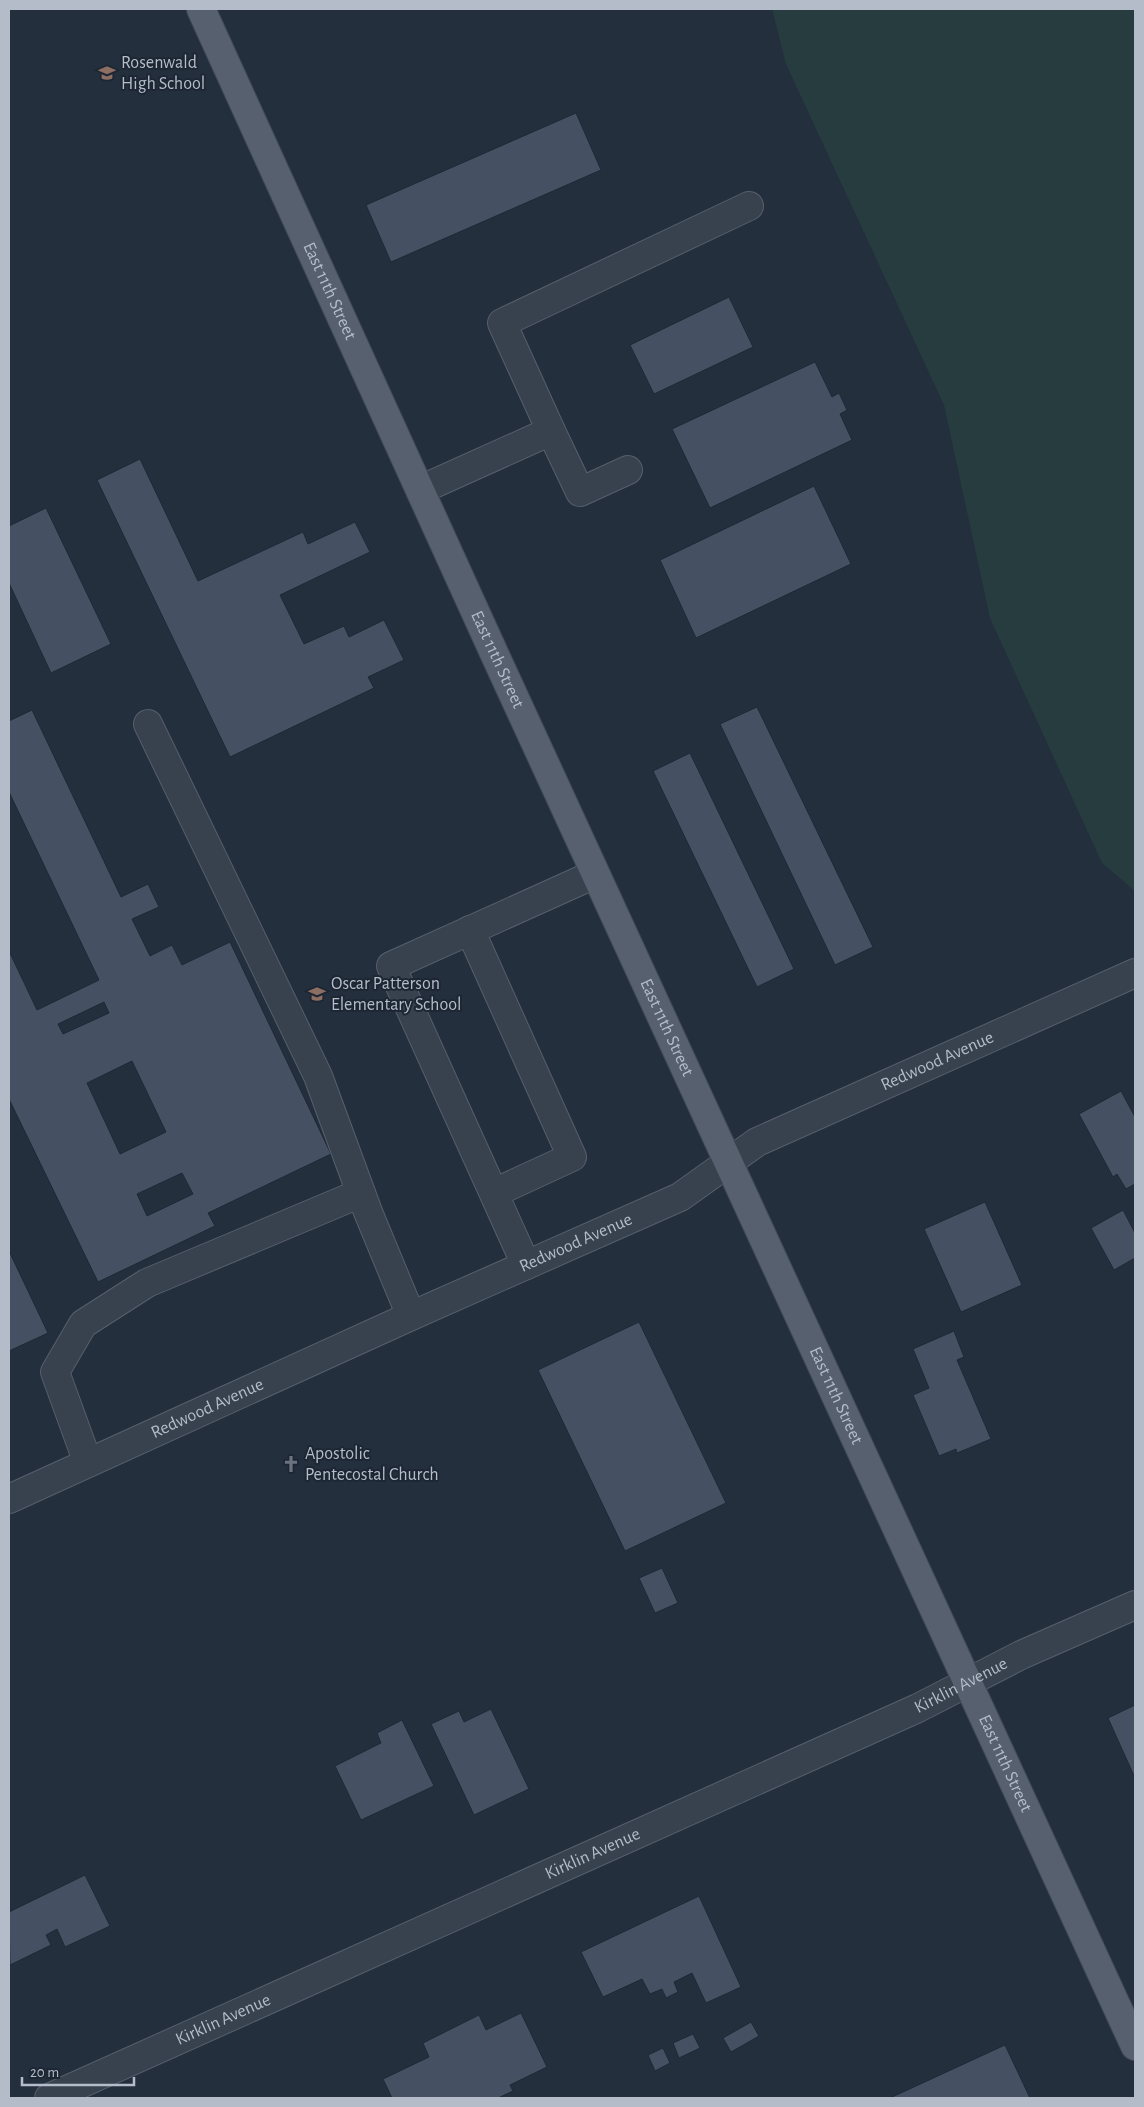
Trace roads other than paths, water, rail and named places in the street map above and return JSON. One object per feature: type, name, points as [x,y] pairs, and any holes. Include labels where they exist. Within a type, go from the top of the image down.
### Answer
[{"type":"main road","name":"East 11th Street","points":[[201,9],[595,874],[1135,2046]]},
{"type":"street","points":[[628,470],[580,492],[502,323],[749,206]]},
{"type":"street","points":[[420,490],[551,431]]},
{"type":"street","points":[[148,724],[318,1076],[360,1193],[411,1316]]},
{"type":"street","points":[[526,1265],[392,966],[595,874]]},
{"type":"street","points":[[470,930],[572,1157],[494,1193]]},
{"type":"street","name":"Redwood Avenue","points":[[9,1499],[411,1316],[680,1198],[757,1142],[1135,973]]},
{"type":"street","points":[[88,1463],[55,1372],[83,1324],[147,1283],[360,1193]]},
{"type":"street","name":"Kirklin Avenue","points":[[49,2098],[918,1708],[1022,1655],[1135,1605]]},
{"type":"place","name":"Rosenwald High School","points":[[107,73]]},
{"type":"place","name":"Oscar Patterson Elementary School","points":[[317,994]]},
{"type":"place","name":"Apostolic Pentecostal Church","points":[[291,1464]]}]
